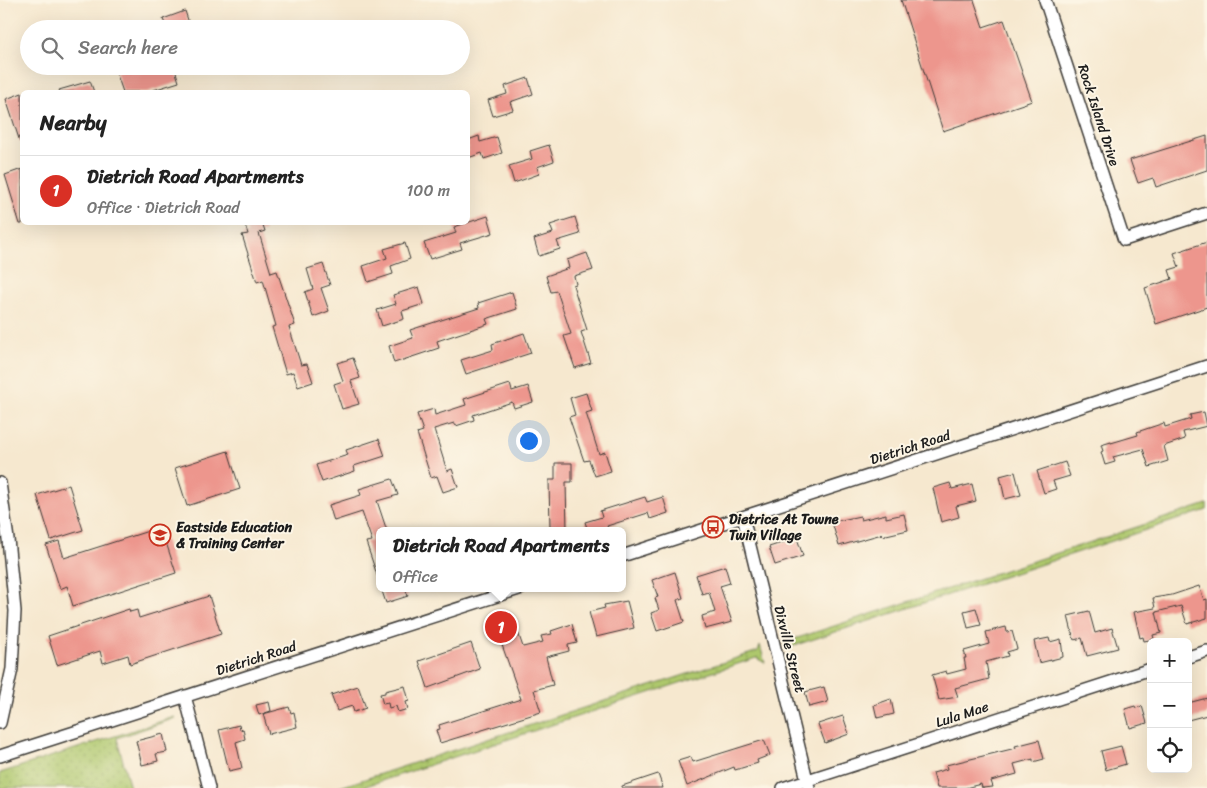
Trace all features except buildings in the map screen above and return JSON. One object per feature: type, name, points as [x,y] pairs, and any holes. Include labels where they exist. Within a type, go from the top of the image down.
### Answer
[{"type":"street","name":"Rock Island Drive","points":[[1045,0],[1124,240],[1207,213]]},
{"type":"street","name":"Dietrich Road","points":[[626,555],[1207,366]]},
{"type":"street","points":[[0,483],[15,611],[12,669],[0,723]]},
{"type":"street","name":"Dixville Street","points":[[743,517],[808,784]]},
{"type":"street","name":"Dietrich Road","points":[[0,756],[510,592]]},
{"type":"street","points":[[1192,656],[1207,650]]},
{"type":"street","name":"Lula Mae","points":[[783,788],[808,784],[1147,670]]},
{"type":"street","points":[[185,696],[209,788]]},
{"type":"green space","points":[[1207,504],[1207,510],[787,648],[785,642]]},
{"type":"green space","points":[[760,645],[765,663],[756,658],[360,788],[337,788],[758,651]]},
{"type":"green space","points":[[174,717],[176,718],[117,738],[130,788],[0,788],[0,773]]},
{"type":"place","name":"Dietrice At Towne Twin Village","points":[[713,527]]},
{"type":"place","name":"Eastside Education & Training Center","points":[[160,535]]},
{"type":"place","name":"Dietrich Road Apartments","points":[[501,627]]}]
